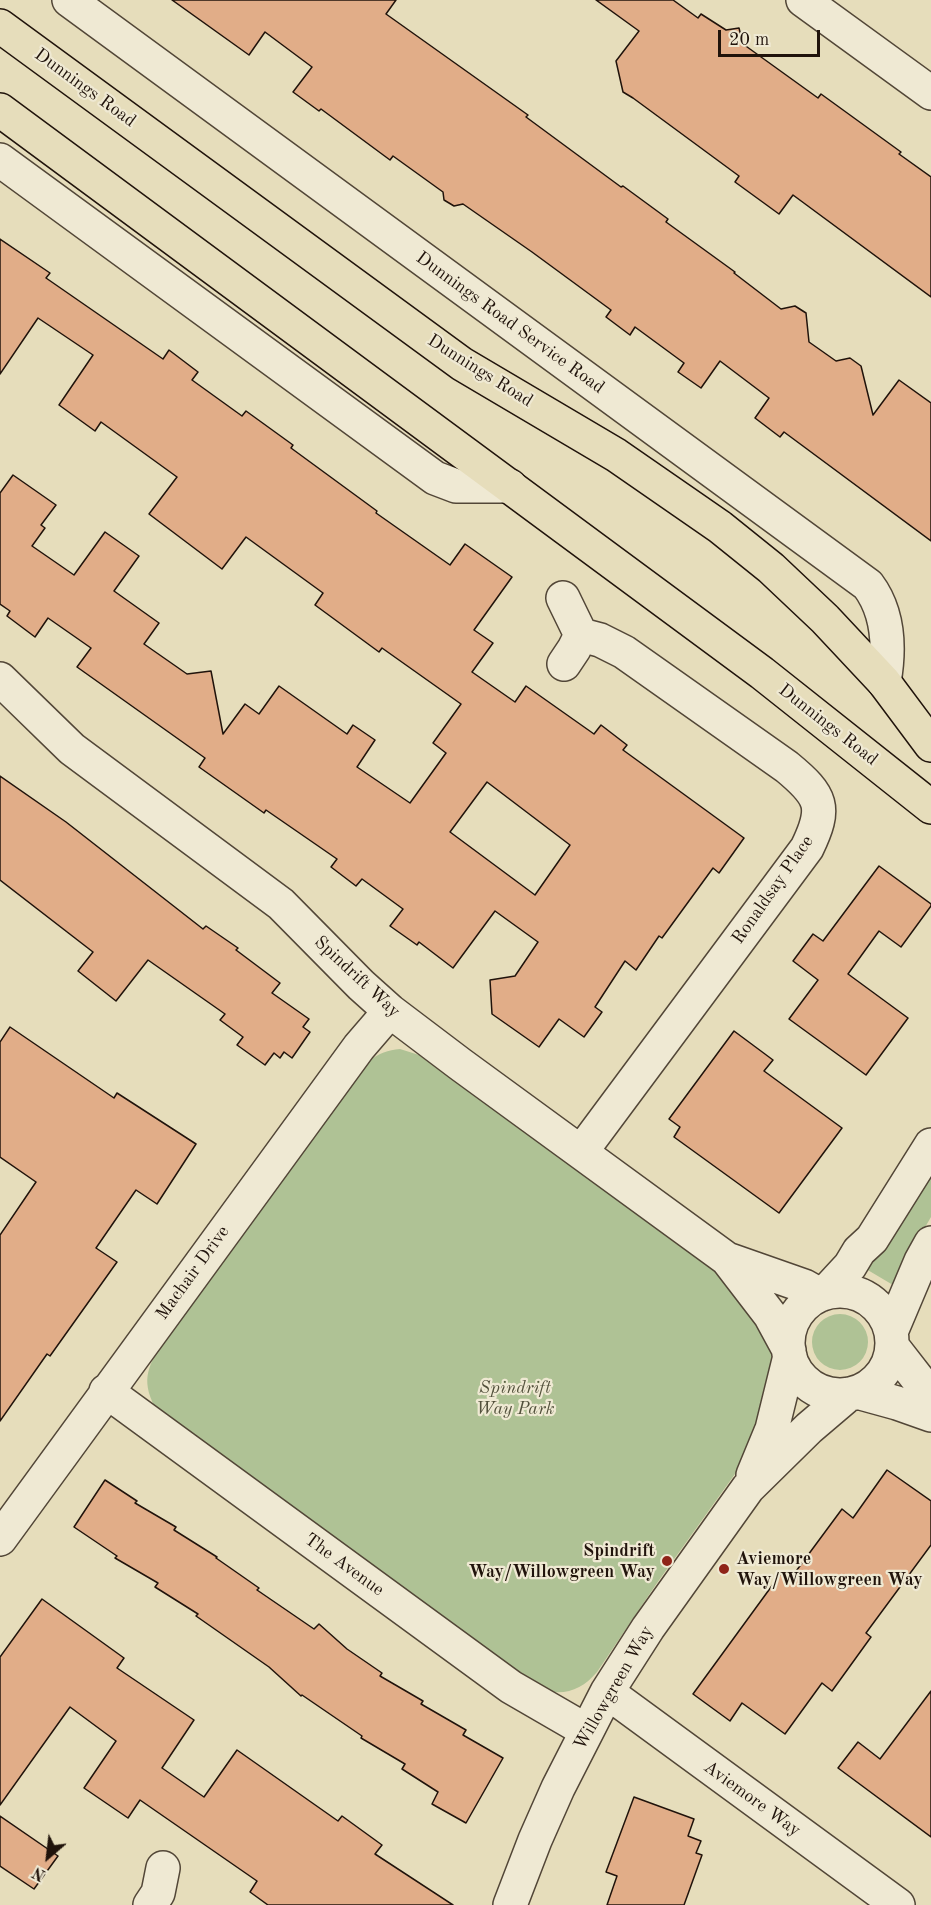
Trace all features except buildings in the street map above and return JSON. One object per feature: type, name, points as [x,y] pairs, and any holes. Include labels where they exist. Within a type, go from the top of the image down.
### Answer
[{"type":"main road","name":"Dunnings Road","points":[[0,26],[462,364],[616,455],[720,527],[771,568],[817,612],[884,682],[931,745]]},
{"type":"main road","name":"Dunnings Road","points":[[0,110],[762,673],[931,807]]},
{"type":"street","name":"Dunnings Road Service Road","points":[[69,0],[867,585],[877,597],[884,615],[888,656],[884,682]]},
{"type":"street","points":[[803,0],[931,93]]},
{"type":"street","points":[[0,160],[435,478],[456,486],[510,486]]},
{"type":"street","points":[[563,598],[581,634],[564,664]]},
{"type":"street","name":"Ronaldsay Place","points":[[581,634],[600,640],[624,652],[788,767],[810,788],[819,806],[819,816],[807,848],[581,1152]]},
{"type":"street","name":"Spindrift Way","points":[[0,679],[72,749],[281,904],[390,1011],[727,1259],[770,1315],[789,1353]]},
{"type":"street","name":"Machair Drive","points":[[0,1539],[359,1047],[390,1011]]},
{"type":"street","points":[[931,1145],[872,1239],[823,1294],[808,1302],[799,1312],[790,1330],[789,1353],[793,1366],[807,1383],[827,1393],[853,1393],[897,1403],[931,1415]]},
{"type":"street","points":[[853,1393],[878,1379],[885,1369],[892,1339],[921,1261],[931,1243]]},
{"type":"street","name":"Spindrift Way","points":[[727,1259],[823,1294]]},
{"type":"street","points":[[823,1294],[844,1292],[861,1296],[880,1310],[892,1339],[931,1396]]},
{"type":"street","name":"Willowgreen Way","points":[[748,1488],[772,1429],[789,1353]]},
{"type":"street","name":"The Avenue","points":[[106,1391],[511,1687],[587,1731]]},
{"type":"street","name":"Willowgreen Way","points":[[510,1905],[535,1840],[587,1731],[607,1692],[648,1628],[748,1488],[809,1428],[853,1393]]},
{"type":"street","name":"Aviemore Way","points":[[607,1692],[898,1905]]},
{"type":"street","points":[[150,1905],[158,1893],[164,1868]]},
{"type":"green space","name":"Spindrift Way Park","points":[[400,1049],[419,1055],[714,1268],[729,1281],[772,1348],[774,1364],[750,1453],[597,1672],[585,1683],[572,1690],[556,1692],[540,1689],[155,1407],[150,1397],[148,1372],[165,1339],[369,1061],[384,1052]]},
{"type":"green space","points":[[931,1167],[931,1217],[893,1285],[866,1269]]},
{"type":"green space","points":[[834,1314],[846,1314],[860,1322],[868,1336],[866,1353],[860,1362],[846,1370],[834,1370],[817,1358],[812,1348],[812,1336],[824,1319]]},
{"type":"place","name":"Spindrift Way/Willowgreen Way","points":[[667,1561]]},
{"type":"place","name":"Aviemore Way/Willowgreen Way","points":[[724,1569]]}]
